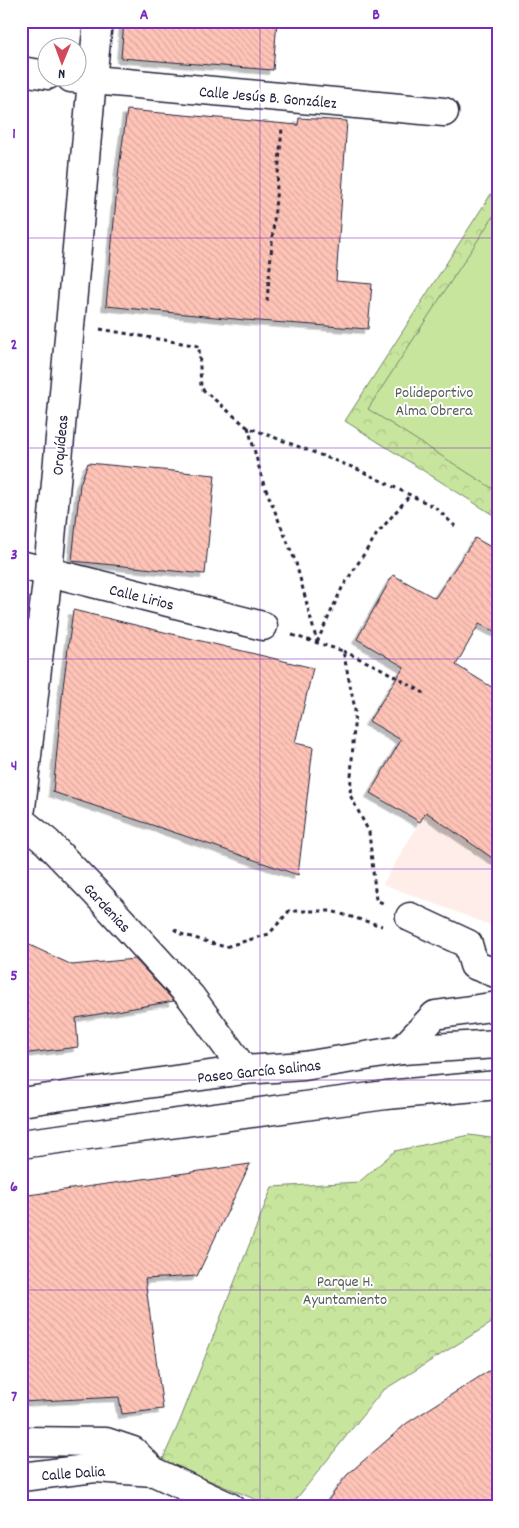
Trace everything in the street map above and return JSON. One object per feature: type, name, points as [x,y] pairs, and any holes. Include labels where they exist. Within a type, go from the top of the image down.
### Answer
[{"type":"street","name":"Orquídeas","points":[[88,55],[98,21]]},
{"type":"street","points":[[21,71],[38,73]]},
{"type":"street","name":"Calle Jesús B. González","points":[[88,80],[444,112]]},
{"type":"street","name":"Orquídeas","points":[[21,808],[48,572],[70,324],[81,88]]},
{"type":"street","name":"Calle Lirios","points":[[21,565],[263,626]]},
{"type":"street","name":"Gardenias","points":[[21,821],[47,842],[191,997],[244,1070]]},
{"type":"street","points":[[410,917],[468,944],[474,965],[498,974]]},
{"type":"street","points":[[402,1050],[436,1015],[498,1006]]},
{"type":"street","name":"Paseo García Salinas","points":[[21,1102],[244,1070],[304,1066],[402,1050],[498,1044]]},
{"type":"street","points":[[21,1144],[386,1094],[498,1085]]},
{"type":"street","points":[[21,1093],[52,1097]]},
{"type":"street","points":[[21,1440],[106,1442],[133,1451],[154,1472],[230,1507]]},
{"type":"street","name":"Calle Dalia","points":[[21,1477],[95,1468],[154,1472]]},
{"type":"path","points":[[267,302],[284,98]]},
{"type":"path","points":[[70,324],[199,346],[200,388],[247,427],[357,469],[435,507],[455,526]]},
{"type":"path","points":[[247,427],[263,482],[296,563],[317,643]]},
{"type":"path","points":[[317,643],[342,588],[377,534],[410,495]]},
{"type":"path","points":[[263,626],[343,651],[380,668],[424,693]]},
{"type":"path","points":[[343,651],[355,709],[350,796],[369,832],[376,900],[410,917]]},
{"type":"path","points":[[173,929],[181,934],[225,947],[269,934],[288,911],[331,911],[384,927]]},
{"type":"shaded area","points":[[498,693],[498,928],[383,884]]},
{"type":"green space","name":"Polideportivo Alma Obrera","points":[[498,183],[498,518],[345,421]]},
{"type":"green space","name":"Polideportivo Alma Obrera","points":[[498,209],[498,492],[368,409]]},
{"type":"green space","name":"Parque H. Ayuntamiento","points":[[469,1135],[498,1139],[498,1319],[382,1391],[290,1507],[274,1507],[162,1461],[179,1423],[272,1187],[359,1182],[395,1151]]},
{"type":"building","points":[[124,21],[277,21],[273,70],[121,58]]},
{"type":"building","points":[[127,110],[298,125],[299,118],[347,121],[336,281],[372,284],[368,329],[245,320],[106,306],[119,168]]},
{"type":"building","points":[[88,463],[215,475],[205,574],[72,561],[80,484]]},
{"type":"building","points":[[475,538],[498,551],[498,633],[479,624],[456,665],[498,691],[498,862],[426,812],[420,822],[370,793],[401,740],[369,721],[404,667],[357,639],[393,575],[435,598]]},
{"type":"building","points":[[73,610],[313,668],[295,743],[313,747],[298,875],[53,792],[63,687]]},
{"type":"building","points":[[21,941],[72,965],[135,959],[174,1001],[76,1018],[78,1047],[21,1054]]},
{"type":"building","points":[[250,1164],[197,1276],[145,1279],[163,1409],[122,1414],[119,1397],[21,1402],[21,1196]]},
{"type":"building","points":[[498,1365],[498,1507],[323,1507],[347,1475],[407,1423]]}]
